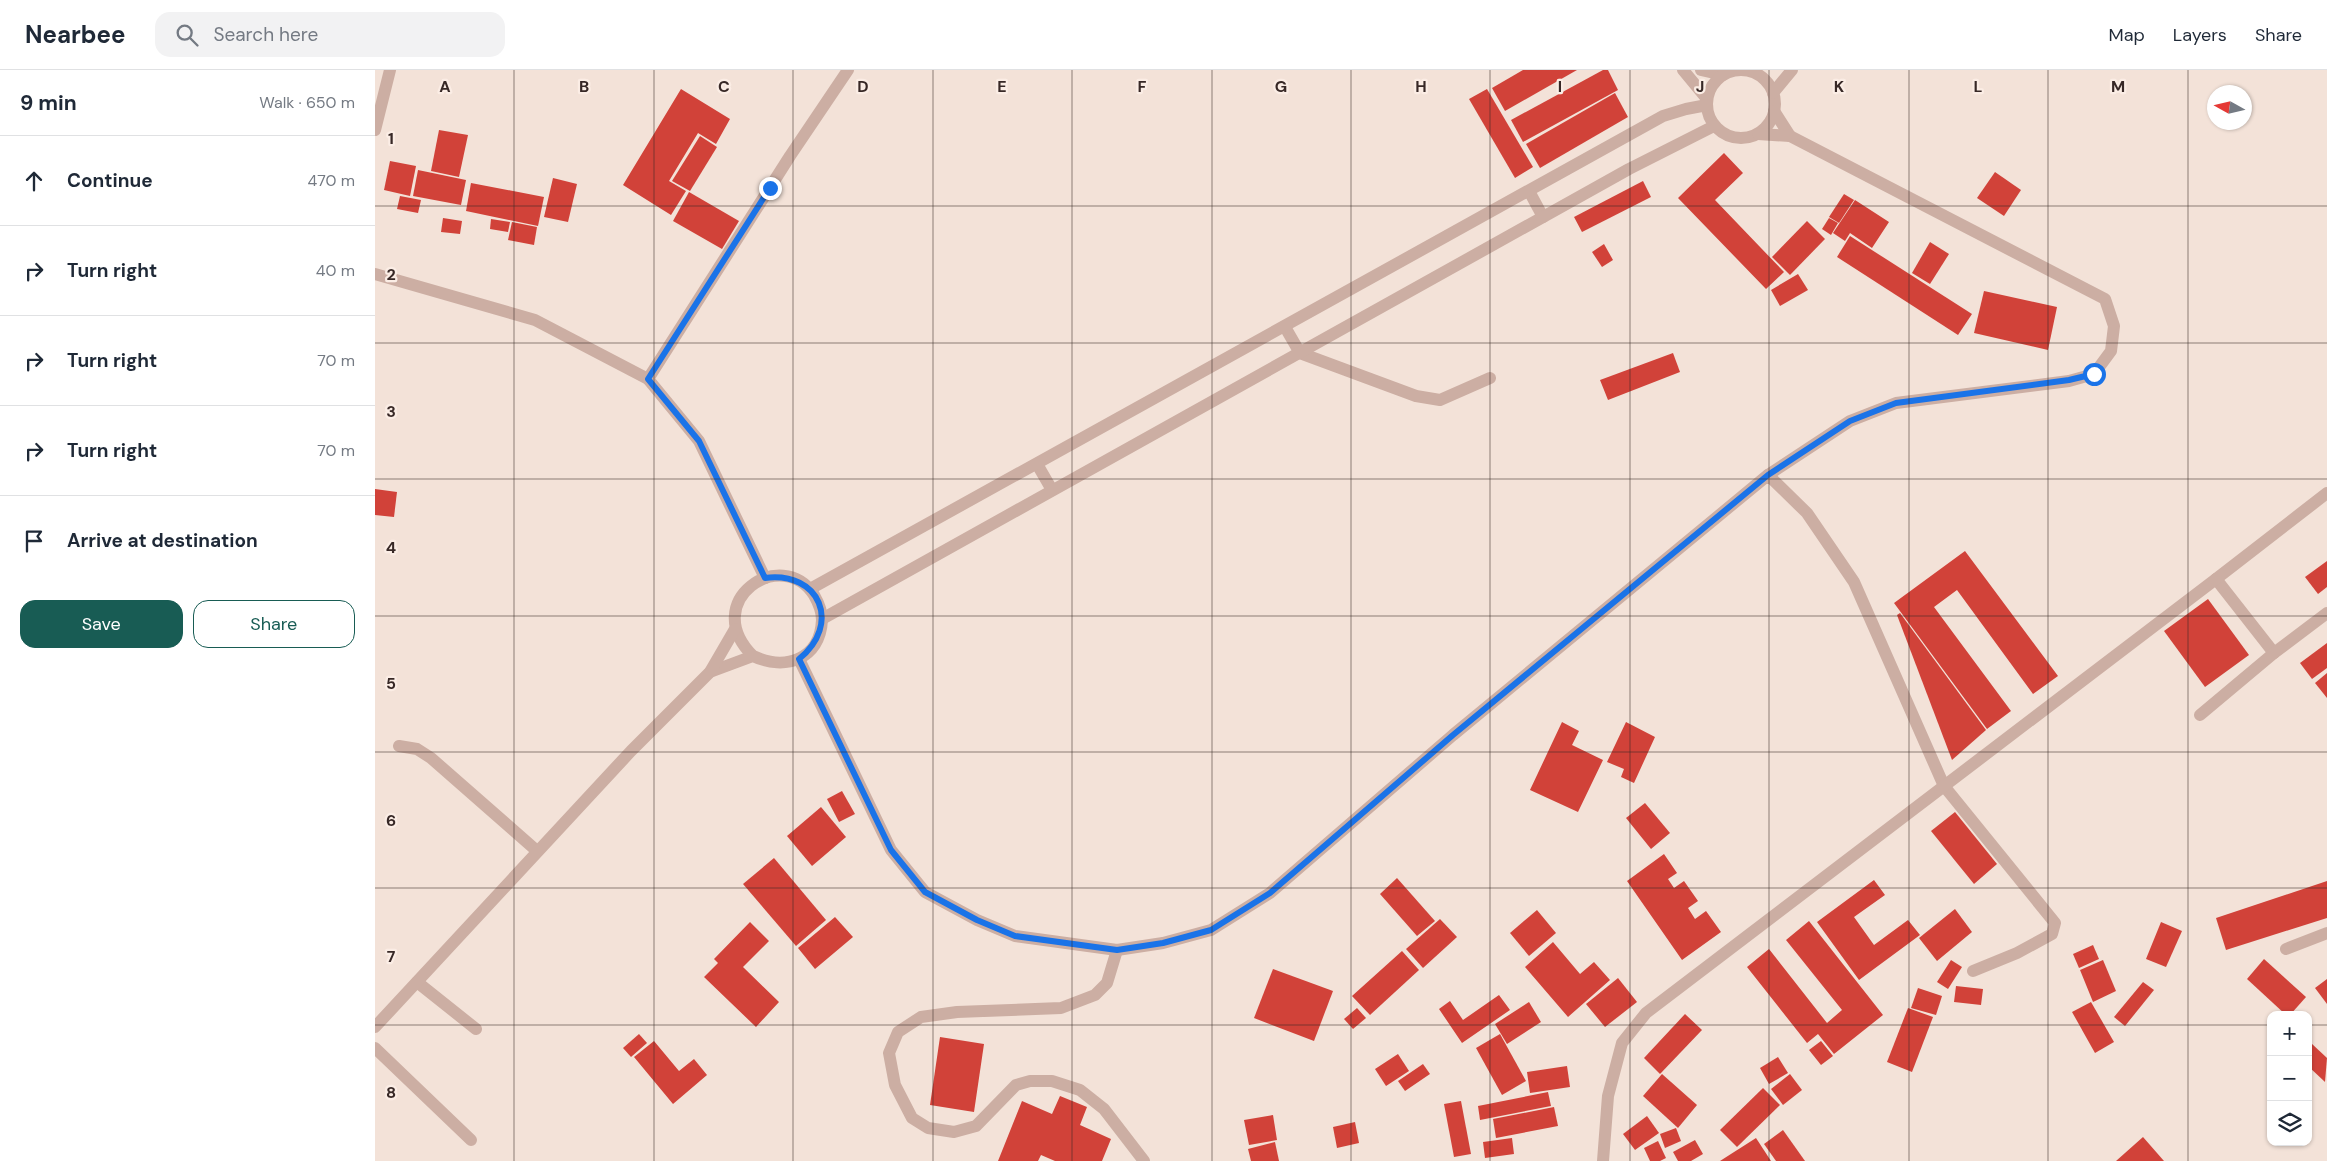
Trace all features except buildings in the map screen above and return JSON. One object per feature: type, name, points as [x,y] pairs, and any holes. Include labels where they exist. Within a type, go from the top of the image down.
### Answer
[{"type":"street","points":[[375,130],[390,70]]},
{"type":"street","points":[[648,379],[790,156],[848,70]]},
{"type":"street","points":[[799,659],[891,850],[925,892],[977,920],[1015,936],[1117,950],[1163,943],[1211,930],[1270,893],[1453,735],[1768,475],[1850,421],[1896,403],[2069,380],[2094,374],[2111,351],[2114,326],[2105,299],[1790,136],[1758,134],[1740,138],[1730,137],[1715,126],[1707,102],[1683,70]]},
{"type":"street","points":[[1701,70],[1723,75],[1742,70],[1762,73],[1773,93],[1774,110],[1771,120],[1758,134]]},
{"type":"street","points":[[1773,93],[1792,70]]},
{"type":"street","points":[[1707,102],[1710,89],[1723,75]]},
{"type":"street","points":[[810,589],[1663,116],[1707,102]]},
{"type":"street","points":[[1774,110],[1790,136]]},
{"type":"street","points":[[822,618],[1629,169],[1715,126]]},
{"type":"street","points":[[1529,191],[1543,217]]},
{"type":"street","points":[[375,274],[535,320],[648,379],[699,441],[765,578]]},
{"type":"street","points":[[1285,327],[1300,353],[1416,396],[1440,400],[1490,378]]},
{"type":"street","points":[[1037,464],[1052,490]]},
{"type":"street","points":[[1768,475],[1807,513],[1854,582],[1944,786],[2055,923],[2052,934],[2017,953],[1973,971]]},
{"type":"street","points":[[1603,1161],[1608,1096],[1622,1043],[1646,1013],[2327,493]]},
{"type":"street","points":[[781,576],[797,580],[810,589],[819,603],[822,618],[820,635],[811,649],[799,659],[783,664],[767,662],[753,656],[741,644],[735,629],[735,613],[740,598],[751,585],[765,578],[781,576]]},
{"type":"street","points":[[2216,579],[2274,653]]},
{"type":"street","points":[[2200,715],[2274,653],[2327,614]]},
{"type":"street","points":[[375,1026],[631,751],[710,672],[735,629]]},
{"type":"street","points":[[710,672],[753,656]]},
{"type":"street","points":[[399,746],[417,749],[431,758],[537,851]]},
{"type":"street","points":[[2286,949],[2327,933]]},
{"type":"street","points":[[1117,950],[1107,982],[1095,995],[1061,1008],[957,1012],[921,1017],[898,1032],[889,1053],[895,1086],[912,1118],[928,1128],[954,1132],[976,1126],[1016,1085],[1030,1081],[1051,1082],[1080,1090],[1103,1109],[1144,1161]]},
{"type":"street","points":[[417,982],[476,1029]]},
{"type":"street","points":[[375,1048],[471,1140]]},
{"type":"route","points":[[770,188],[648,379],[699,441],[765,578],[781,576],[797,580],[810,589],[819,603],[822,618],[820,635],[811,649],[799,659],[891,850],[925,892],[977,920],[1015,936],[1117,950],[1163,943],[1211,930],[1270,893],[1453,735],[1768,475],[1850,421],[1896,403],[2069,380],[2094,374]]}]
